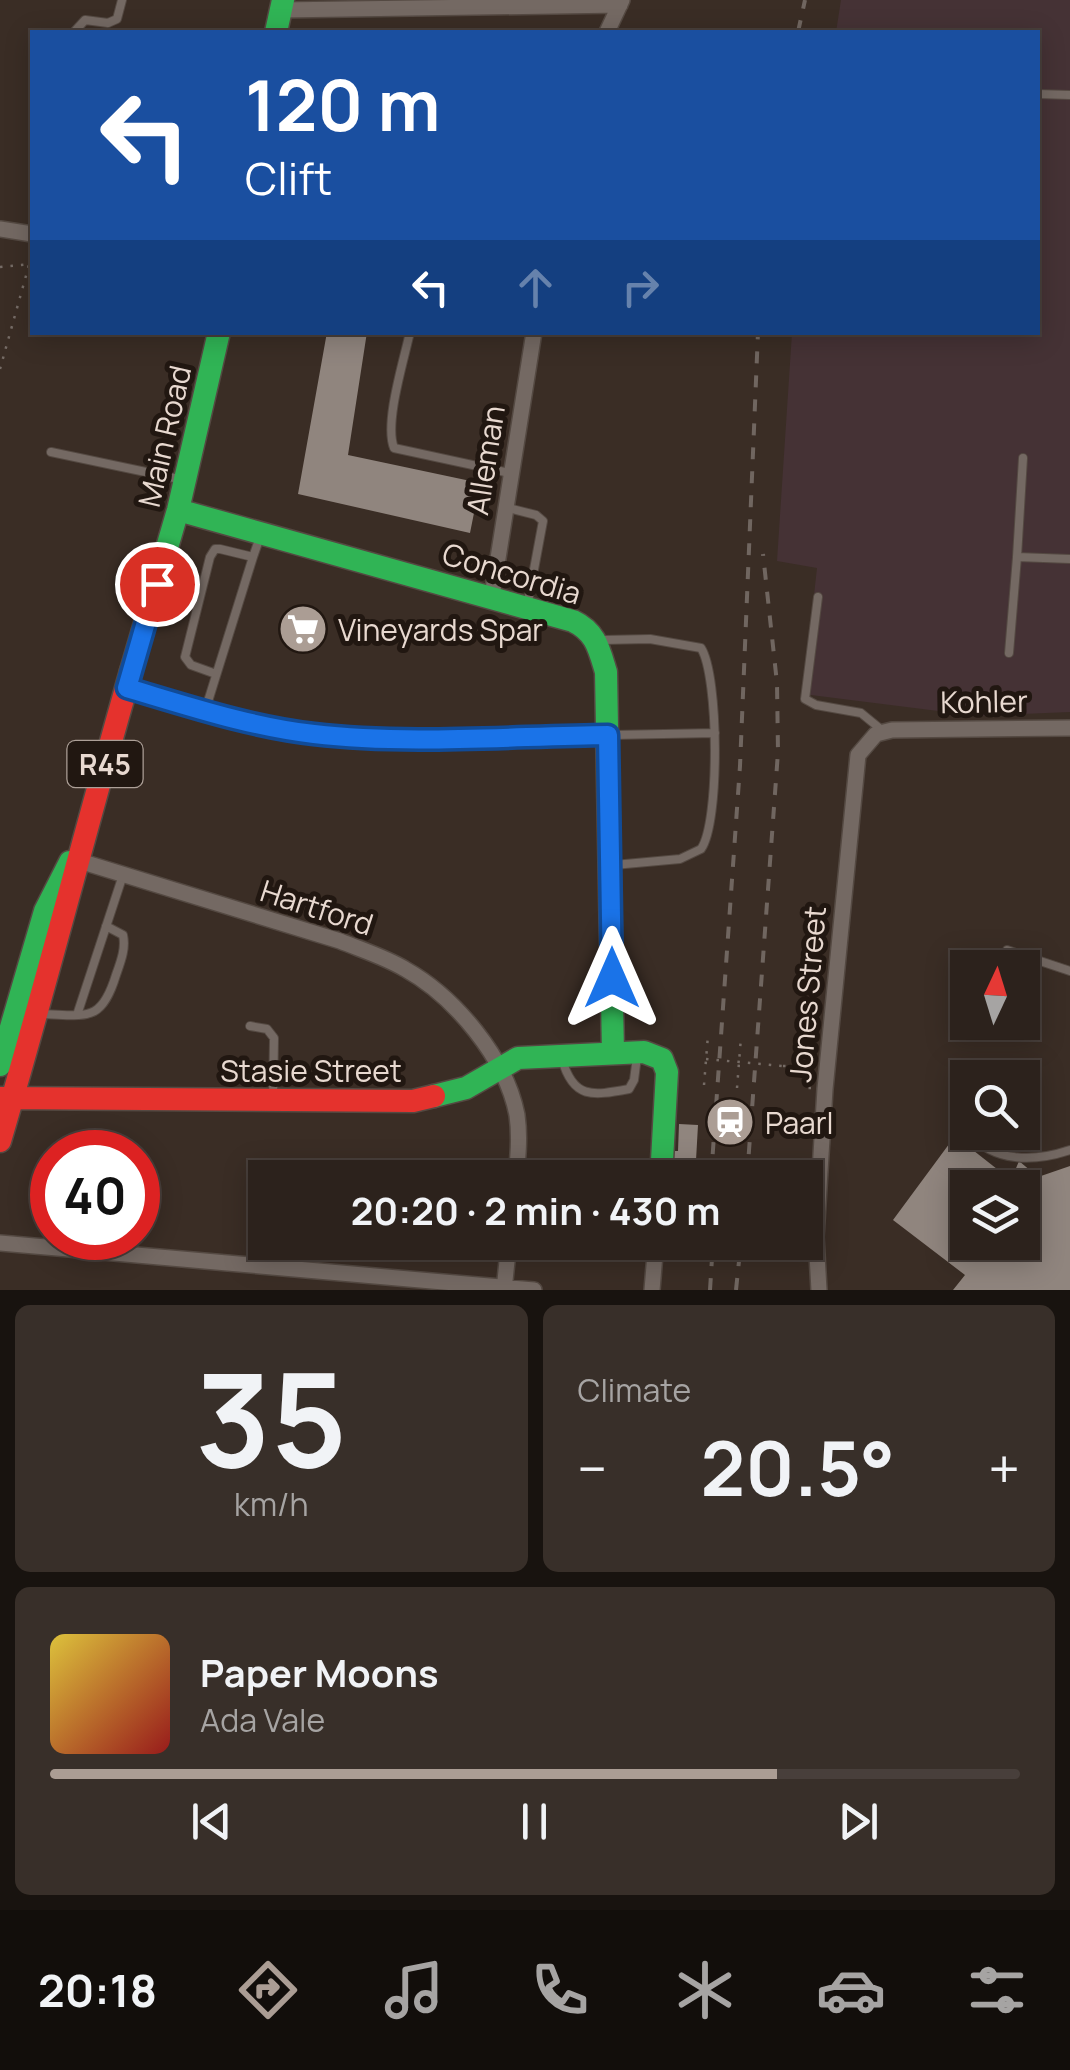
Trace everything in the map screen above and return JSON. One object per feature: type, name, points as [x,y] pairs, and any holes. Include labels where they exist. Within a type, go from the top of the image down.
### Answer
[{"type":"street","points":[[280,14],[393,5],[621,2],[608,30]]},
{"type":"street","points":[[3,233],[30,234]]},
{"type":"street","name":"Main Road","points":[[0,1141],[6,1098],[39,1014],[78,853],[178,510],[218,335]]},
{"type":"street","name":"Alleman","points":[[492,596],[533,335]]},
{"type":"street","name":"Concordia","points":[[178,510],[573,620],[598,640],[606,672],[612,1053]]},
{"type":"street","points":[[127,688],[289,730],[341,736],[608,735]]},
{"type":"street","name":"Kohler","points":[[891,730],[1070,728]]},
{"type":"street","name":"Jones Street","points":[[818,1290],[816,1237],[824,1108],[856,764],[862,748],[891,730]]},
{"type":"street","name":"Main Road","points":[[0,1065],[45,911],[78,853]]},
{"type":"street","name":"Hartford","points":[[78,853],[123,875],[340,942],[423,980],[466,1020],[508,1084],[517,1116],[516,1160]]},
{"type":"street","points":[[638,1052],[658,1056],[666,1063],[662,1160]]},
{"type":"street","name":"Stasie Street","points":[[6,1098],[413,1101],[466,1088],[518,1058],[638,1052]]},
{"type":"street","points":[[0,1243],[534,1290]]},
{"type":"street","points":[[504,1289],[507,1260]]},
{"type":"street","points":[[652,1290],[654,1260]]},
{"type":"lane","points":[[76,30],[85,20],[108,23],[116,19],[122,0]]},
{"type":"lane","points":[[1040,94],[1070,94]]},
{"type":"lane","points":[[409,335],[392,424],[394,448],[510,473]]},
{"type":"lane","points":[[52,452],[185,480]]},
{"type":"lane","points":[[1009,654],[1023,458]]},
{"type":"lane","points":[[505,508],[536,515],[542,521],[527,606]]},
{"type":"lane","points":[[205,711],[262,533]]},
{"type":"lane","points":[[216,674],[191,666],[184,657],[208,564],[216,549],[253,558]]},
{"type":"lane","points":[[1018,556],[1070,559]]},
{"type":"lane","points":[[818,597],[804,697],[816,705],[861,714],[891,730]]},
{"type":"lane","points":[[598,640],[650,639],[701,648],[706,657],[715,733],[710,829],[701,850],[680,859],[612,865]]},
{"type":"lane","points":[[608,735],[715,733]]},
{"type":"lane","points":[[78,1015],[123,875]]},
{"type":"lane","points":[[39,1014],[94,1012],[109,998],[125,940],[119,931],[106,926]]},
{"type":"lane","points":[[1040,961],[1070,971]]},
{"type":"lane","points":[[250,1026],[267,1029],[274,1038],[273,1100]]},
{"type":"lane","points":[[561,1054],[570,1082],[576,1088],[594,1092],[629,1089],[638,1052]]},
{"type":"lane","points":[[988,1150],[1007,1157],[1048,1156],[1070,1150]]},
{"type":"path","points":[[0,267],[30,264],[0,368]]},
{"type":"path","points":[[704,1085],[708,1036]]},
{"type":"path","points":[[737,1088],[741,1037]]},
{"type":"path","points":[[706,1060],[807,1068]]},
{"type":"shaded area","points":[[841,0],[1070,0],[1070,712],[978,716],[803,694],[817,568],[777,561],[792,335],[1040,335],[1040,30],[836,30]]},
{"type":"building","points":[[326,335],[367,335],[348,455],[480,483],[470,533],[298,494]]},
{"type":"building","points":[[679,1124],[698,1125],[696,1160],[672,1160],[672,1151],[678,1151]]},
{"type":"building","points":[[950,1143],[950,1150],[973,1150],[998,1170],[950,1170],[950,1260],[1040,1260],[1040,1176],[1070,1166],[1070,1290],[953,1290],[965,1275],[893,1220]]},
{"type":"building","points":[[1019,1161],[1030,1170],[1015,1170]]},
{"type":"railway","points":[[798,30],[805,0]]},
{"type":"railway","points":[[712,1160],[740,766],[758,335]]},
{"type":"railway","points":[[748,1160],[778,752],[777,683],[763,554]]},
{"type":"railway","points":[[710,1290],[712,1260]]},
{"type":"railway","points":[[736,1290],[739,1260]]},
{"type":"traffic: fast","points":[[276,30],[283,0]]},
{"type":"traffic: fast","points":[[131,671],[178,510],[218,335]]},
{"type":"traffic: fast","points":[[178,510],[573,621],[592,636],[606,672],[613,1053]]},
{"type":"traffic: fast","points":[[0,1065],[45,911],[70,862]]},
{"type":"traffic: fast","points":[[434,1096],[466,1088],[518,1058],[644,1052],[662,1059],[667,1072],[662,1160]]},
{"type":"traffic: jam","points":[[0,1141],[131,671]]},
{"type":"traffic: jam","points":[[0,1098],[413,1101],[434,1096]]},
{"type":"place","name":"Vineyards Spar","points":[[303,629]]},
{"type":"place","name":"Paarl","points":[[730,1122]]},
{"type":"route","points":[[157,584],[127,688],[205,711],[314,734],[369,738],[608,735],[612,978]]}]
